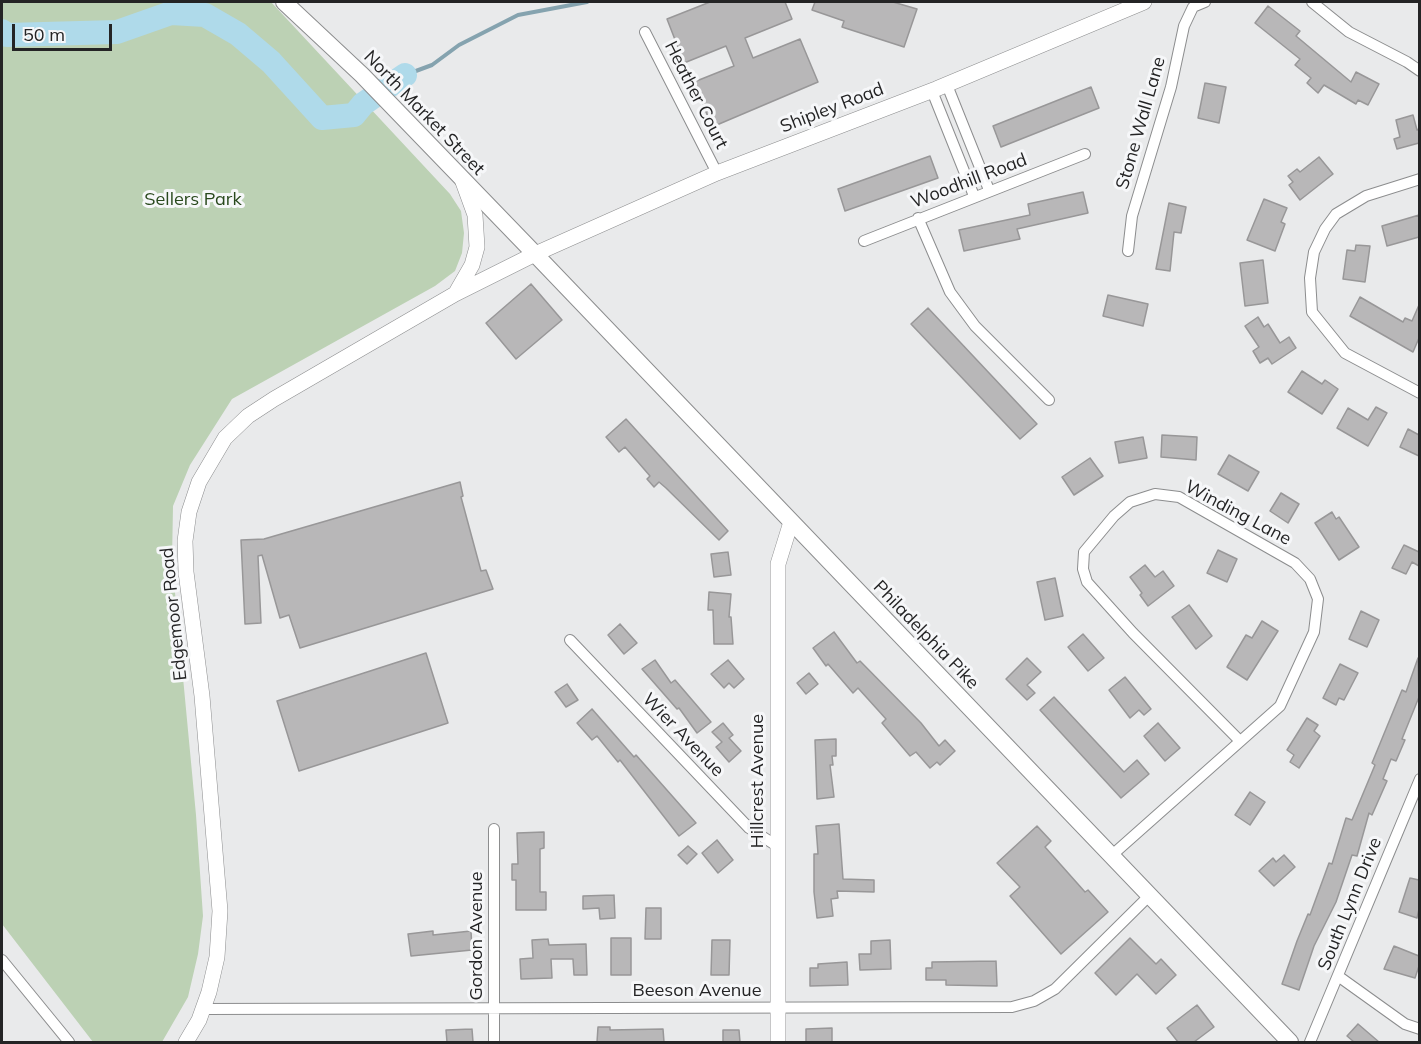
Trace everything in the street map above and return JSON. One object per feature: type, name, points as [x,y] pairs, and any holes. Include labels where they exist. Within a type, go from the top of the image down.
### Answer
[{"type":"main road","name":"North Market Street","points":[[284,2],[362,75],[535,254]]},
{"type":"main road","name":"Shipley Road","points":[[535,254],[717,173],[947,85],[1144,2]]},
{"type":"main road","points":[[455,294],[472,265],[477,247],[475,215],[461,179]]},
{"type":"main road","name":"Edgemoor Road","points":[[186,1042],[203,1009],[217,957],[220,911],[202,696],[186,572],[185,541],[194,497],[217,449],[248,416],[455,294],[535,254]]},
{"type":"main road","name":"Philadelphia Pike","points":[[535,254],[1290,1042]]},
{"type":"main road","name":"Hillcrest Avenue","points":[[778,1042],[778,564],[791,522]]},
{"type":"street","name":"Stone Wall Lane","points":[[1128,251],[1132,216],[1171,87],[1184,26],[1193,7],[1205,2]]},
{"type":"street","points":[[1312,2],[1349,32],[1407,62],[1419,71]]},
{"type":"street","name":"Heather Court","points":[[645,32],[717,173]]},
{"type":"street","points":[[947,85],[989,190]]},
{"type":"street","points":[[932,91],[974,196]]},
{"type":"street","name":"Woodhill Road","points":[[864,241],[1085,154]]},
{"type":"street","points":[[1419,179],[1366,196],[1336,214],[1324,229],[1314,252],[1310,278],[1312,312],[1345,353],[1419,393]]},
{"type":"street","points":[[918,218],[950,292],[975,326],[1049,400]]},
{"type":"street","name":"Winding Lane","points":[[1110,856],[1280,706],[1314,632],[1318,600],[1310,579],[1295,563],[1260,540],[1179,497],[1155,494],[1130,502],[1114,516],[1084,552],[1083,569],[1087,582],[1133,633],[1240,741]]},
{"type":"street","name":"Wier Avenue","points":[[570,640],[748,828],[777,846]]},
{"type":"street","name":"South Lynn Drive","points":[[1310,1042],[1419,779]]},
{"type":"street","name":"Gordon Avenue","points":[[494,829],[494,1042]]},
{"type":"street","name":"Beeson Avenue","points":[[203,1009],[1002,1008],[1023,1004],[1055,989],[1149,896]]},
{"type":"street","points":[[2,960],[69,1042]]},
{"type":"street","points":[[1338,976],[1405,1023],[1419,1029]]},
{"type":"green space","name":"Sellers Park","points":[[2,2],[271,2],[450,194],[461,211],[464,233],[462,253],[455,271],[435,286],[232,399],[190,465],[173,506],[172,561],[196,815],[203,916],[198,954],[188,997],[162,1042],[93,1042],[2,924]]},
{"type":"building","points":[[710,2],[785,2],[792,19],[745,38],[753,58],[800,39],[818,82],[712,127],[694,82],[734,66],[726,46],[684,63],[667,19]]},
{"type":"building","points":[[815,2],[893,2],[917,9],[904,47],[842,27],[844,21],[812,10]]},
{"type":"building","points":[[1268,6],[1300,31],[1296,36],[1351,82],[1356,72],[1379,84],[1368,105],[1358,100],[1356,104],[1324,85],[1318,93],[1307,83],[1311,78],[1295,65],[1300,59],[1255,23]]},
{"type":"building","points":[[1205,83],[1226,87],[1219,123],[1198,118]]},
{"type":"building","points":[[1091,87],[1099,108],[1001,147],[993,126]]},
{"type":"building","points":[[1413,115],[1417,130],[1419,129],[1419,143],[1397,149],[1394,139],[1400,137],[1396,120]]},
{"type":"building","points":[[930,156],[938,178],[845,211],[838,189]]},
{"type":"building","points":[[1319,157],[1333,174],[1300,200],[1289,185],[1293,182],[1288,176],[1297,169],[1300,172]]},
{"type":"building","points":[[1083,192],[1088,213],[1017,229],[1020,239],[964,251],[959,230],[1030,215],[1028,204]]},
{"type":"building","points":[[1264,199],[1287,208],[1281,222],[1285,224],[1275,251],[1247,240]]},
{"type":"building","points":[[1169,203],[1186,207],[1181,233],[1174,232],[1170,271],[1156,269]]},
{"type":"building","points":[[1419,215],[1419,237],[1387,246],[1382,226]]},
{"type":"building","points":[[1356,245],[1370,246],[1365,282],[1343,279],[1347,250],[1355,251]]},
{"type":"building","points":[[1263,260],[1268,303],[1245,306],[1240,263]]},
{"type":"building","points":[[531,284],[562,320],[516,359],[486,323]]},
{"type":"building","points":[[1108,295],[1148,304],[1143,326],[1103,316]]},
{"type":"building","points":[[1360,297],[1403,322],[1405,318],[1412,321],[1419,305],[1419,338],[1413,352],[1350,316]]},
{"type":"building","points":[[928,308],[1037,424],[1020,439],[911,324]]},
{"type":"building","points":[[1258,317],[1264,327],[1268,324],[1280,343],[1289,337],[1296,348],[1272,364],[1268,358],[1260,363],[1253,351],[1259,347],[1245,326]]},
{"type":"building","points":[[1302,371],[1322,384],[1325,380],[1338,389],[1322,414],[1288,392]]},
{"type":"building","points":[[1376,407],[1387,413],[1368,446],[1337,428],[1348,408],[1368,420]]},
{"type":"building","points":[[626,419],[728,531],[719,540],[659,482],[654,487],[647,479],[650,476],[625,447],[619,452],[606,437]]},
{"type":"building","points":[[1408,429],[1419,435],[1419,456],[1400,447]]},
{"type":"building","points":[[1162,435],[1197,437],[1196,460],[1161,457]]},
{"type":"building","points":[[1143,437],[1147,458],[1119,463],[1115,442]]},
{"type":"building","points":[[1229,455],[1259,472],[1248,491],[1218,474]]},
{"type":"building","points":[[1090,458],[1103,476],[1074,495],[1062,477]]},
{"type":"building","points":[[460,482],[463,496],[461,497],[481,571],[486,570],[493,589],[300,648],[289,615],[280,618],[262,555],[258,556],[261,623],[245,624],[241,540],[264,539]]},
{"type":"building","points":[[1281,493],[1299,504],[1288,523],[1270,511]]},
{"type":"building","points":[[1332,512],[1336,519],[1339,517],[1359,547],[1339,560],[1315,523]]},
{"type":"building","points":[[1404,545],[1419,552],[1419,566],[1412,562],[1406,574],[1392,568]]},
{"type":"building","points":[[1218,550],[1237,559],[1227,582],[1207,573]]},
{"type":"building","points":[[728,552],[731,575],[714,577],[711,554]]},
{"type":"building","points":[[1145,565],[1155,577],[1163,571],[1174,586],[1148,606],[1130,577]]},
{"type":"building","points":[[1055,578],[1063,616],[1045,620],[1037,582]]},
{"type":"building","points":[[709,592],[731,594],[729,617],[731,617],[733,644],[714,644],[713,610],[708,610]]},
{"type":"building","points":[[1189,605],[1212,636],[1196,649],[1172,617]]},
{"type":"building","points":[[1361,611],[1379,620],[1367,647],[1349,639]]},
{"type":"building","points":[[1262,621],[1278,631],[1247,680],[1227,667],[1246,635],[1252,638]]},
{"type":"building","points":[[620,624],[637,643],[624,654],[608,635]]},
{"type":"building","points":[[834,632],[857,663],[860,661],[921,723],[939,746],[945,740],[955,751],[940,765],[937,762],[930,768],[916,752],[910,756],[882,723],[886,719],[858,688],[853,693],[828,664],[826,666],[813,648]]},
{"type":"building","points":[[1083,634],[1104,658],[1088,671],[1068,647]]},
{"type":"building","points":[[426,653],[448,723],[299,771],[277,701]]},
{"type":"building","points":[[1027,658],[1041,672],[1027,685],[1035,693],[1027,700],[1006,679]]},
{"type":"building","points":[[1418,658],[1419,697],[1396,761],[1391,759],[1383,779],[1387,781],[1372,815],[1369,813],[1357,856],[1352,855],[1336,902],[1314,946],[1299,990],[1282,984],[1329,863],[1332,864],[1346,818],[1352,820],[1375,765],[1372,763],[1402,690],[1406,692]]},
{"type":"building","points":[[655,660],[671,683],[675,680],[711,722],[697,733],[679,708],[677,709],[642,669]]},
{"type":"building","points":[[728,660],[744,679],[734,688],[729,683],[724,688],[711,674]]},
{"type":"building","points":[[1340,664],[1358,673],[1344,700],[1339,698],[1336,705],[1323,698]]},
{"type":"building","points":[[809,673],[818,684],[806,694],[797,683]]},
{"type":"building","points":[[1125,677],[1151,709],[1144,715],[1139,710],[1130,718],[1109,690]]},
{"type":"building","points":[[567,684],[578,700],[566,707],[555,692]]},
{"type":"building","points":[[1054,697],[1124,772],[1137,760],[1149,774],[1121,798],[1040,710]]},
{"type":"building","points":[[592,709],[696,823],[679,836],[620,760],[618,762],[597,736],[592,740],[577,723]]},
{"type":"building","points":[[1307,718],[1318,725],[1314,731],[1320,736],[1299,768],[1290,762],[1294,755],[1287,750]]},
{"type":"building","points":[[723,723],[733,735],[729,738],[741,751],[729,762],[716,747],[722,742],[712,732]]},
{"type":"building","points":[[1158,723],[1180,748],[1165,761],[1144,736]]},
{"type":"building","points":[[836,739],[836,756],[832,756],[833,765],[830,765],[834,797],[817,799],[815,740]]},
{"type":"building","points":[[1250,792],[1265,802],[1250,825],[1235,815]]},
{"type":"building","points":[[839,824],[843,879],[874,880],[874,892],[837,891],[838,898],[831,899],[833,916],[817,918],[814,892],[814,854],[818,854],[816,826]]},
{"type":"building","points":[[1037,826],[1051,841],[1045,847],[1085,892],[1088,890],[1108,912],[1061,954],[1010,896],[1020,887],[997,863]]},
{"type":"building","points":[[544,832],[544,848],[540,849],[540,892],[546,892],[546,910],[516,910],[516,880],[512,880],[512,864],[518,864],[517,833]]},
{"type":"building","points":[[717,840],[733,860],[718,873],[702,853]]},
{"type":"building","points":[[688,846],[697,854],[687,864],[678,855]]},
{"type":"building","points":[[1284,855],[1295,867],[1274,886],[1259,871],[1273,858],[1276,862]]},
{"type":"building","points":[[1410,878],[1419,880],[1417,918],[1399,912]]},
{"type":"building","points":[[614,895],[615,918],[600,919],[599,908],[583,909],[583,896]]},
{"type":"building","points":[[646,908],[661,908],[661,939],[645,939]]},
{"type":"building","points":[[433,931],[433,935],[471,931],[472,950],[411,956],[408,934]]},
{"type":"building","points":[[611,938],[631,938],[631,975],[611,975]]},
{"type":"building","points":[[1130,938],[1156,964],[1161,959],[1176,975],[1156,994],[1137,974],[1116,995],[1095,973]]},
{"type":"building","points":[[548,939],[549,945],[586,944],[587,975],[574,975],[573,959],[551,959],[552,978],[521,979],[520,959],[533,958],[532,940]]},
{"type":"building","points":[[712,940],[730,940],[729,975],[711,975]]},
{"type":"building","points":[[890,940],[891,969],[860,970],[859,954],[871,954],[871,941]]},
{"type":"building","points":[[1394,946],[1419,956],[1415,978],[1384,969]]},
{"type":"building","points":[[996,961],[997,986],[946,985],[946,980],[926,980],[926,968],[932,968],[932,962]]},
{"type":"building","points":[[847,962],[848,985],[810,986],[810,968],[818,968],[818,964]]},
{"type":"building","points":[[1197,1005],[1214,1027],[1194,1042],[1178,1042],[1167,1028]]},
{"type":"building","points":[[1358,1024],[1379,1042],[1354,1042],[1347,1036]]},
{"type":"building","points":[[598,1027],[610,1027],[610,1030],[663,1029],[664,1042],[597,1042]]},
{"type":"building","points":[[832,1028],[832,1042],[806,1042],[806,1029]]},
{"type":"building","points":[[472,1029],[473,1042],[447,1042],[446,1030]]},
{"type":"building","points":[[723,1030],[739,1030],[740,1042],[723,1042]]},
{"type":"waterway","points":[[405,75],[432,65],[459,45],[518,15],[587,2]]},
{"type":"waterway","points":[[2,31],[7,35],[117,32],[171,13],[205,15],[238,34],[271,62],[322,118],[354,115],[363,104],[405,75]]}]
